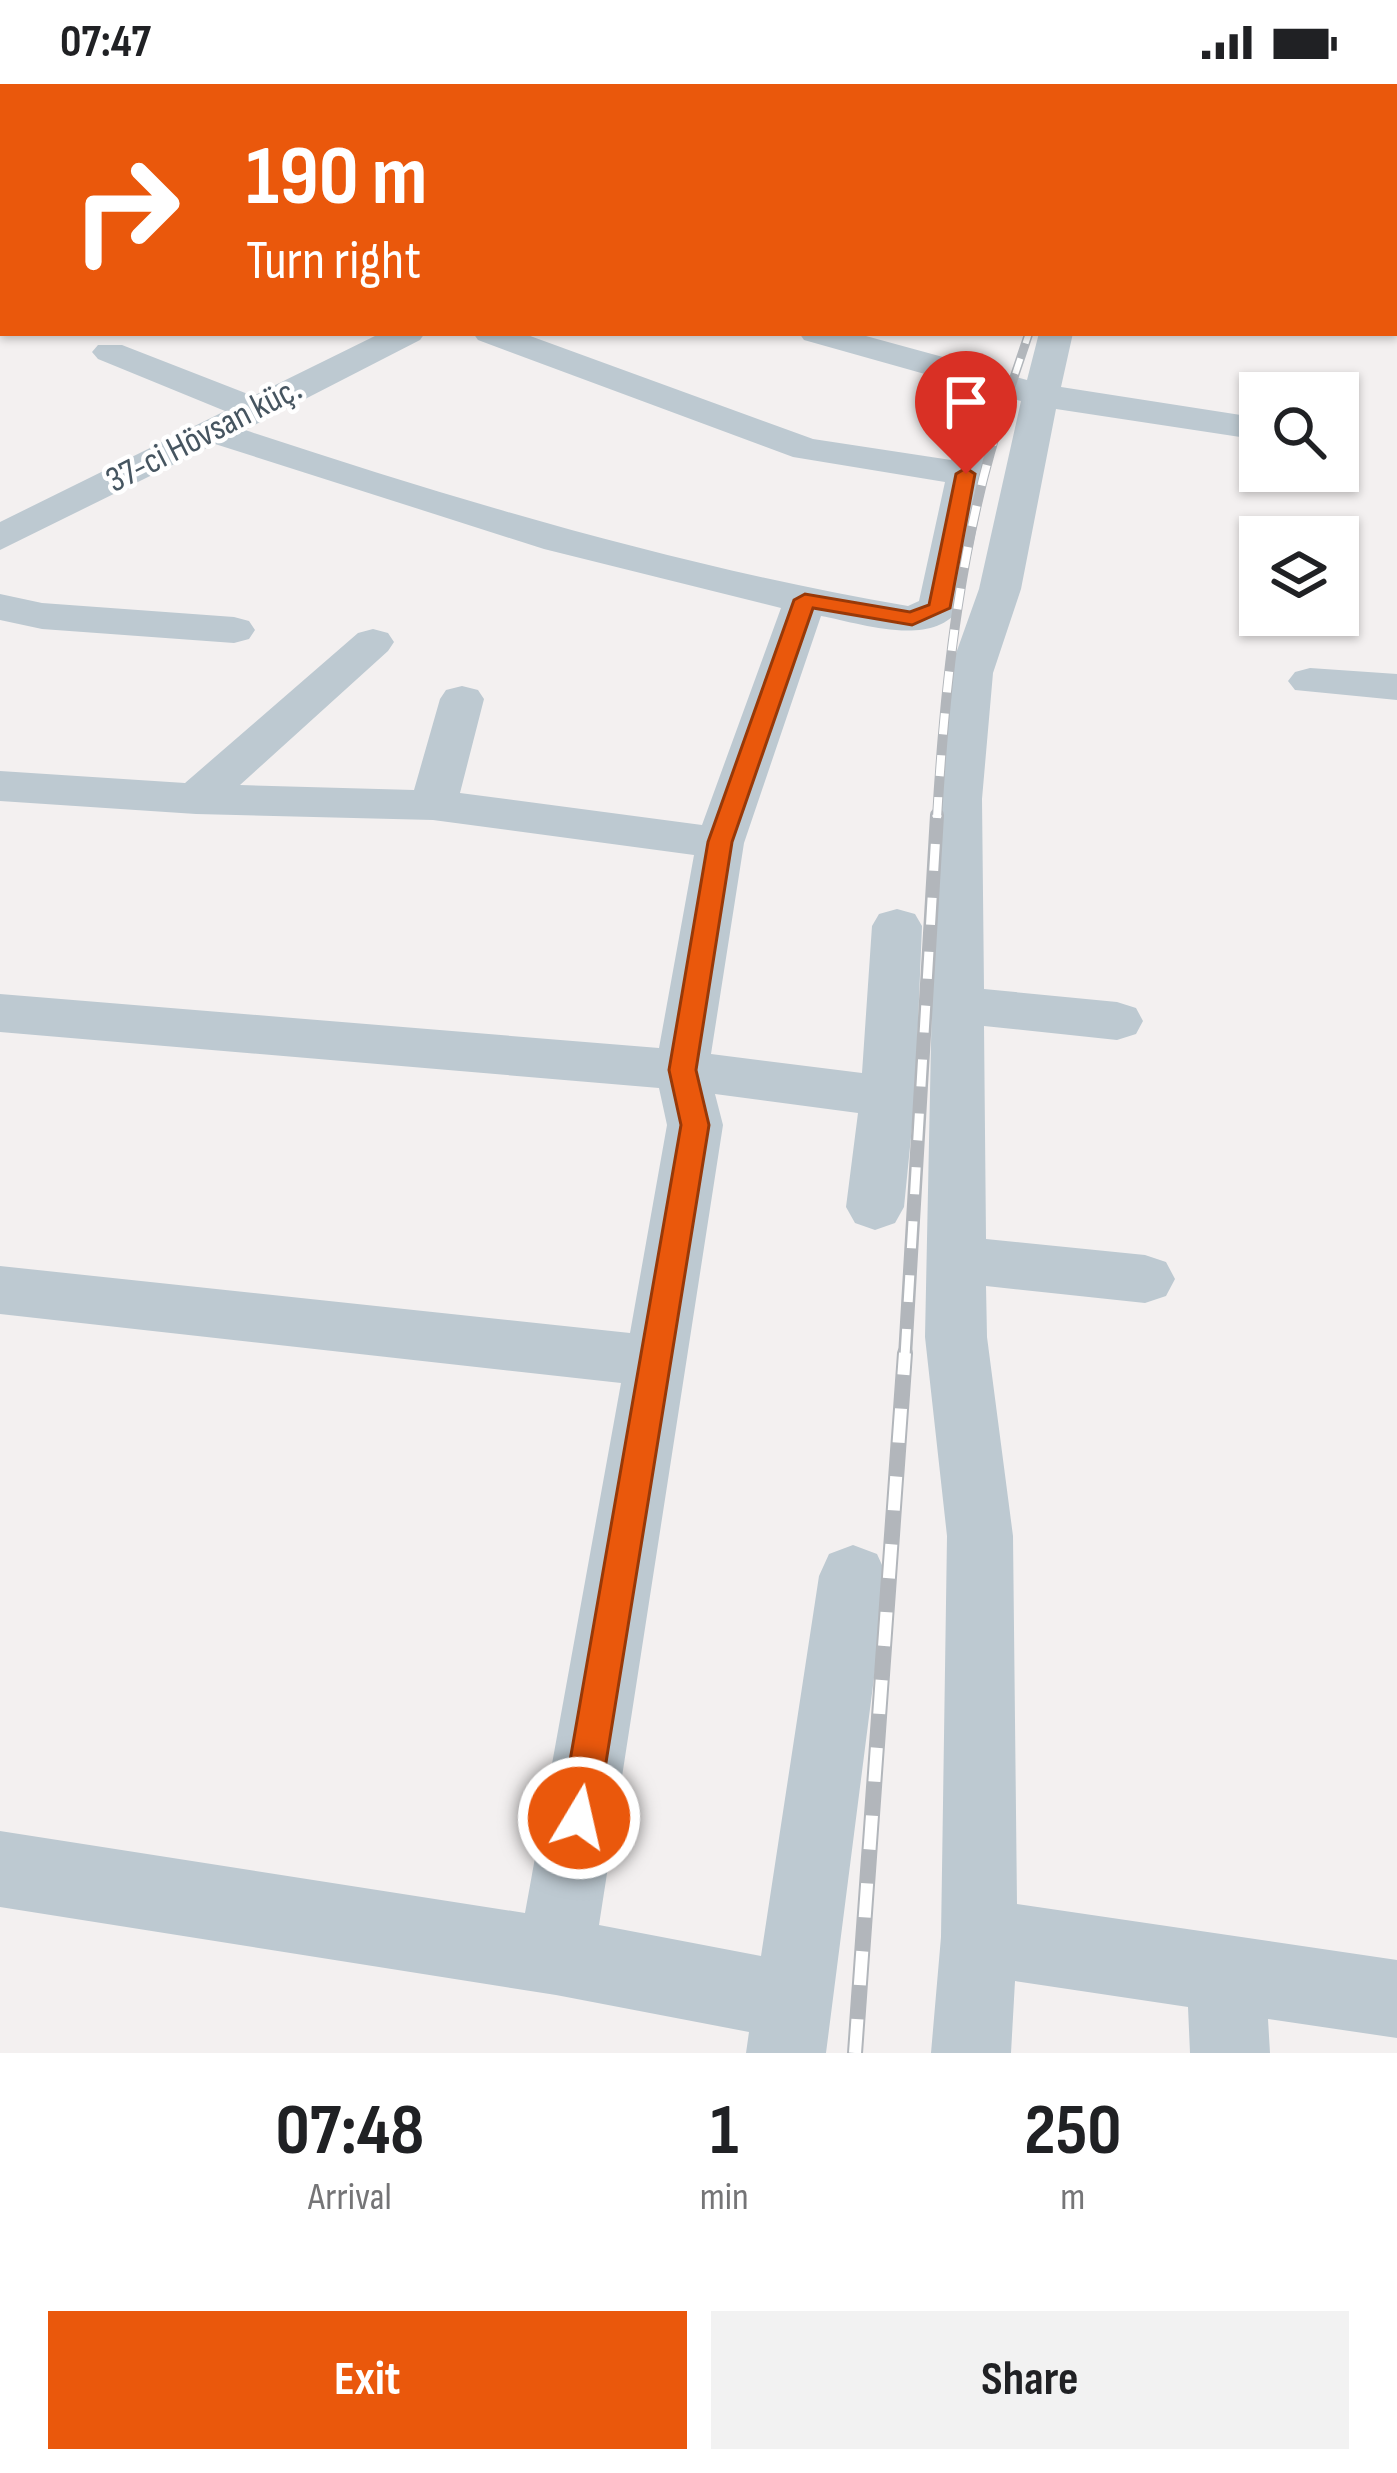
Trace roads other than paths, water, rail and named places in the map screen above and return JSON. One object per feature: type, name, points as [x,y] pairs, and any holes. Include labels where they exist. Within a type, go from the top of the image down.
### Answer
[{"type":"street","name":"37-ci Hövsan küç.","points":[[0,538],[402,336]]},
{"type":"street","points":[[498,336],[806,448],[966,474]]},
{"type":"street","points":[[841,336],[883,341],[1015,388],[1239,425]]},
{"type":"street","points":[[212,431],[547,536],[805,600],[912,619],[939,608],[966,474],[1015,388],[1055,336]]},
{"type":"street","points":[[110,352],[255,410]]},
{"type":"street","points":[[971,2053],[979,1937],[980,1536],[956,1337],[959,799],[968,696],[978,645],[1012,543],[1015,388]]},
{"type":"street","points":[[556,1956],[695,1125],[682,1070],[720,842],[805,600]]},
{"type":"street","points":[[0,608],[42,616],[234,630]]},
{"type":"street","points":[[196,799],[373,641]]},
{"type":"street","points":[[1310,681],[1397,688]]},
{"type":"street","points":[[433,805],[462,700]]},
{"type":"street","points":[[0,786],[196,799],[433,805],[720,842]]},
{"type":"street","points":[[875,1208],[888,1097],[897,926]]},
{"type":"street","points":[[960,1005],[1117,1021]]},
{"type":"street","points":[[0,1013],[682,1070],[888,1097]]},
{"type":"street","points":[[955,1259],[1145,1279]]},
{"type":"street","points":[[0,1290],[653,1361]]},
{"type":"street","points":[[0,1869],[556,1956],[789,2027],[853,1576]]},
{"type":"street","points":[[979,1937],[1397,1999]]},
{"type":"street","points":[[1226,1974],[1230,2053]]},
{"type":"railway","points":[[1006,402],[1028,336]]},
{"type":"railway","points":[[937,818],[958,607],[977,502],[1006,402]]},
{"type":"railway","points":[[905,1356],[937,815]]},
{"type":"railway","points":[[855,2053],[905,1353]]}]
